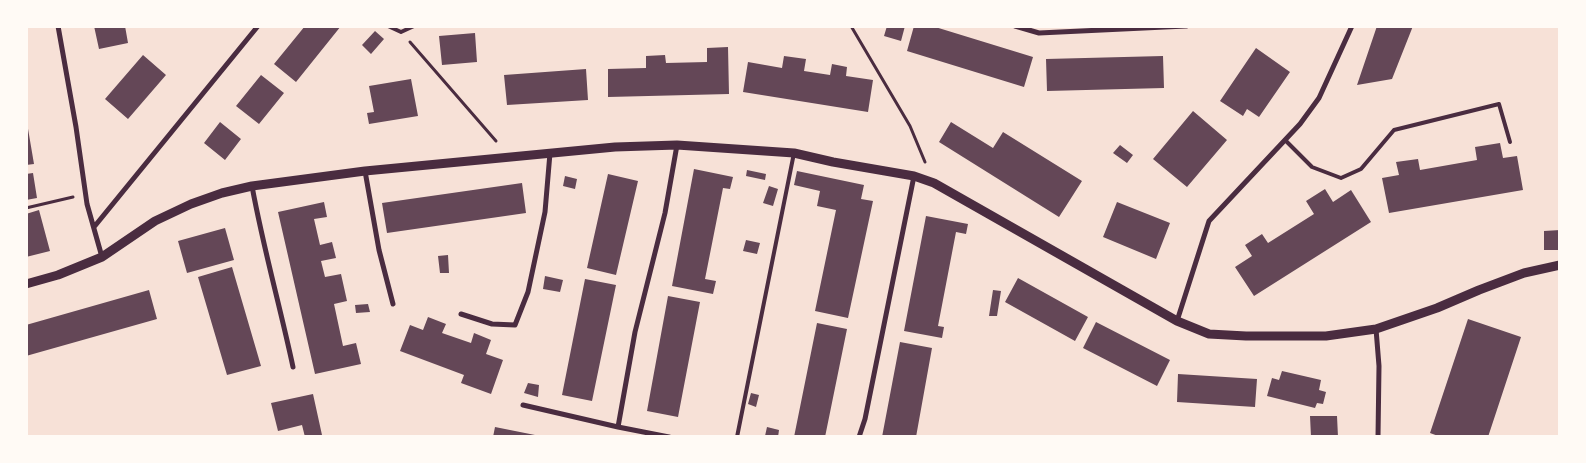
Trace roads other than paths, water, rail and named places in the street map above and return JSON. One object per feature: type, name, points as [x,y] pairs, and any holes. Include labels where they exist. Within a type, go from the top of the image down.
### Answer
[{"type":"street","points":[[58,26],[86,194],[102,257]]},
{"type":"street","points":[[94,227],[258,26]]},
{"type":"street","points":[[1015,26],[1039,33],[1186,26]]},
{"type":"street","points":[[1177,321],[1209,221],[1300,124],[1319,98],[1352,26]]},
{"type":"street","points":[[618,427],[635,332],[666,213],[677,145]]},
{"type":"street","points":[[26,284],[58,275],[102,257],[155,221],[222,193],[252,186],[365,171],[550,153],[615,147],[677,145],[794,153],[914,176],[934,183],[1177,321],[1209,334],[1326,336],[1376,329],[1437,308],[1524,273],[1560,265]]},
{"type":"street","points":[[461,314],[492,324],[515,325],[528,292],[545,212],[550,153]]},
{"type":"street","points":[[365,171],[379,250],[393,304]]},
{"type":"street","points":[[859,437],[865,419],[914,176]]},
{"type":"street","points":[[252,186],[261,235],[281,309],[293,367]]},
{"type":"street","points":[[1376,329],[1378,437]]},
{"type":"street","points":[[523,405],[669,437]]},
{"type":"lane","points":[[388,26],[401,32],[414,26]]},
{"type":"lane","points":[[1285,140],[1312,168],[1341,178],[1361,169],[1394,130],[1499,104],[1510,142]]},
{"type":"lane","points":[[737,437],[794,153]]}]
